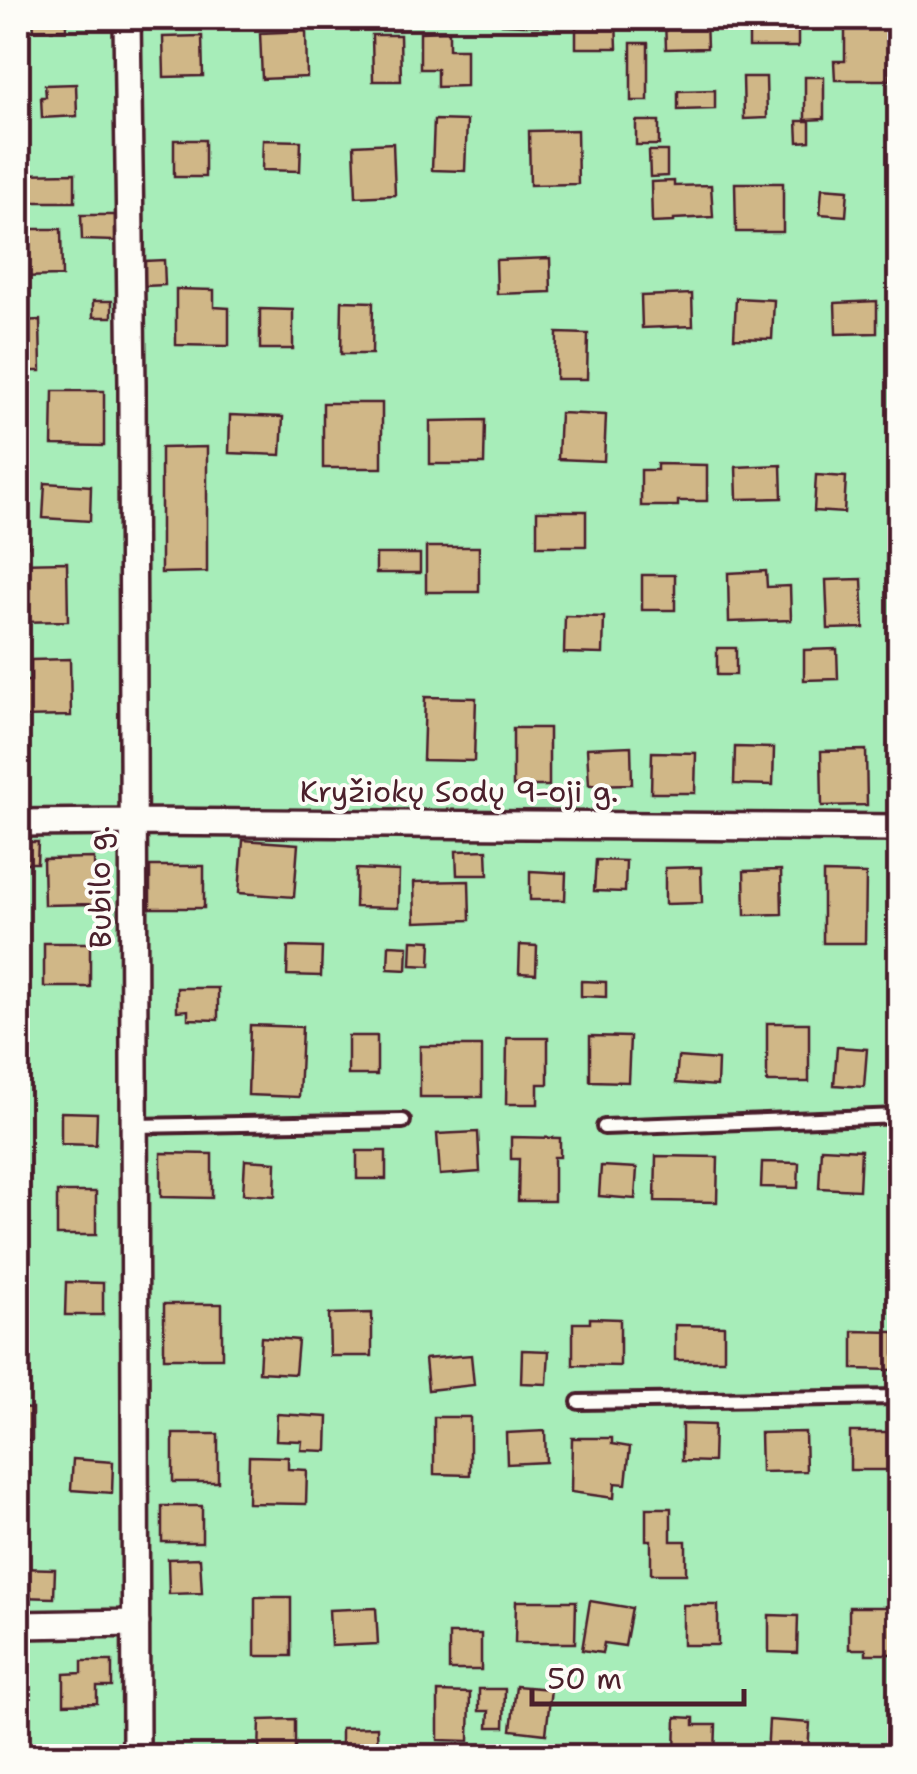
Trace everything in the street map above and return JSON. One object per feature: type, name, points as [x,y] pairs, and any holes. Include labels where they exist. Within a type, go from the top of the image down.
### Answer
[{"type":"street","name":"Bubilo g.","points":[[126,18],[132,386],[136,1756]]},
{"type":"street","name":"Kryžiokų Sodų 9-oji g.","points":[[18,823],[900,828]]},
{"type":"street","points":[[18,1624],[136,1623]]},
{"type":"lane","points":[[604,1127],[900,1116]]},
{"type":"lane","points":[[135,1126],[403,1122]]},
{"type":"lane","points":[[579,1402],[900,1397]]},
{"type":"green space","points":[[18,18],[899,18],[899,1756],[18,1756]]},
{"type":"building","points":[[33,18],[88,20],[66,21],[66,29],[34,30]]},
{"type":"building","points":[[502,18],[548,18],[548,26],[502,24]]},
{"type":"building","points":[[576,18],[616,18],[617,48],[576,48]]},
{"type":"building","points":[[665,18],[706,18],[707,48],[666,49]]},
{"type":"building","points":[[749,18],[813,18],[813,27],[798,27],[798,47],[749,47]]},
{"type":"building","points":[[845,20],[899,20],[898,58],[889,58],[890,80],[835,80],[834,61],[845,61]]},
{"type":"building","points":[[306,31],[307,77],[262,79],[260,33]]},
{"type":"building","points":[[449,31],[449,49],[466,49],[466,86],[437,87],[437,69],[420,69],[420,32]]},
{"type":"building","points":[[372,35],[400,35],[401,81],[373,81]]},
{"type":"building","points":[[202,36],[203,76],[164,77],[163,37]]},
{"type":"building","points":[[631,43],[648,43],[648,101],[631,101]]},
{"type":"building","points":[[743,77],[766,77],[767,118],[744,119]]},
{"type":"building","points":[[805,77],[824,77],[824,119],[805,120]]},
{"type":"building","points":[[76,84],[77,116],[42,118],[45,85]]},
{"type":"building","points":[[715,90],[715,109],[678,110],[678,91]]},
{"type":"building","points":[[434,120],[467,121],[465,171],[432,170]]},
{"type":"building","points":[[636,121],[659,121],[659,145],[636,145]]},
{"type":"building","points":[[797,121],[810,121],[810,141],[798,142]]},
{"type":"building","points":[[577,130],[578,184],[530,185],[529,131]]},
{"type":"building","points":[[174,140],[205,140],[205,177],[174,177]]},
{"type":"building","points":[[263,140],[301,141],[300,171],[262,170]]},
{"type":"building","points":[[393,143],[395,195],[356,197],[354,145]]},
{"type":"building","points":[[649,151],[667,151],[667,176],[650,177]]},
{"type":"building","points":[[75,173],[75,202],[18,202],[18,174]]},
{"type":"building","points":[[674,181],[674,186],[711,185],[713,217],[652,223],[651,182]]},
{"type":"building","points":[[735,183],[783,183],[783,232],[736,232]]},
{"type":"building","points":[[822,188],[848,190],[846,216],[820,214]]},
{"type":"building","points":[[81,215],[115,215],[115,241],[82,240]]},
{"type":"building","points":[[18,229],[61,229],[62,276],[18,277]]},
{"type":"building","points":[[550,258],[551,292],[497,294],[496,260]]},
{"type":"building","points":[[164,260],[165,285],[145,286],[144,261]]},
{"type":"building","points":[[176,289],[214,290],[214,307],[229,308],[229,346],[176,345]]},
{"type":"building","points":[[692,294],[693,326],[642,328],[641,296]]},
{"type":"building","points":[[736,298],[774,300],[772,339],[734,338]]},
{"type":"building","points":[[93,301],[112,301],[112,317],[93,317]]},
{"type":"building","points":[[342,301],[373,302],[372,354],[341,354]]},
{"type":"building","points":[[877,301],[877,333],[836,334],[835,303]]},
{"type":"building","points":[[260,309],[293,310],[293,349],[260,349]]},
{"type":"building","points":[[40,320],[41,371],[18,371],[18,321]]},
{"type":"building","points":[[557,333],[588,334],[587,379],[556,379]]},
{"type":"building","points":[[53,391],[104,391],[104,446],[52,445]]},
{"type":"building","points":[[323,403],[382,403],[382,468],[323,468]]},
{"type":"building","points":[[560,413],[606,415],[604,461],[558,459]]},
{"type":"building","points":[[230,415],[283,417],[281,455],[229,453]]},
{"type":"building","points":[[485,420],[484,464],[430,464],[430,421]]},
{"type":"building","points":[[207,447],[207,572],[161,573],[161,448]]},
{"type":"building","points":[[657,464],[707,465],[707,501],[641,506],[641,470],[657,470]]},
{"type":"building","points":[[781,465],[782,498],[737,499],[736,467]]},
{"type":"building","points":[[891,472],[900,472],[900,512],[890,512]]},
{"type":"building","points":[[816,475],[846,477],[844,513],[814,511]]},
{"type":"building","points":[[45,483],[91,486],[90,521],[43,518]]},
{"type":"building","points":[[537,511],[586,511],[586,546],[537,546]]},
{"type":"building","points":[[18,524],[27,524],[28,546],[18,546]]},
{"type":"building","points":[[426,547],[479,547],[479,592],[426,592]]},
{"type":"building","points":[[376,554],[420,554],[420,573],[376,573]]},
{"type":"building","points":[[67,562],[68,621],[18,622],[18,563]]},
{"type":"building","points":[[766,571],[767,587],[790,586],[791,620],[729,622],[728,573]]},
{"type":"building","points":[[642,575],[675,575],[675,610],[642,610]]},
{"type":"building","points":[[862,579],[864,628],[828,629],[826,580]]},
{"type":"building","points":[[565,616],[604,617],[603,654],[564,653]]},
{"type":"building","points":[[717,648],[736,648],[736,675],[717,675]]},
{"type":"building","points":[[837,649],[838,679],[804,680],[804,650]]},
{"type":"building","points":[[70,659],[71,716],[18,717],[18,681],[31,681],[31,660]]},
{"type":"building","points":[[425,697],[476,698],[474,761],[423,760]]},
{"type":"building","points":[[513,728],[549,728],[549,786],[513,786]]},
{"type":"building","points":[[631,746],[632,784],[589,785],[587,748]]},
{"type":"building","points":[[735,747],[774,748],[773,785],[734,784]]},
{"type":"building","points":[[866,750],[867,805],[822,806],[821,751]]},
{"type":"building","points":[[652,752],[696,753],[695,793],[651,793]]},
{"type":"building","points":[[243,840],[298,844],[294,897],[239,893]]},
{"type":"building","points":[[18,842],[38,842],[37,863],[18,863]]},
{"type":"building","points":[[487,850],[488,875],[457,875],[456,851]]},
{"type":"building","points":[[94,858],[95,904],[44,905],[43,859]]},
{"type":"building","points":[[596,860],[626,861],[625,892],[594,891]]},
{"type":"building","points":[[150,866],[204,866],[204,908],[150,908]]},
{"type":"building","points":[[701,867],[702,903],[665,904],[665,868]]},
{"type":"building","points":[[356,869],[399,871],[398,908],[355,907]]},
{"type":"building","points":[[781,870],[782,914],[745,915],[744,871]]},
{"type":"building","points":[[530,871],[566,873],[565,900],[530,900]]},
{"type":"building","points":[[823,873],[866,874],[865,943],[823,943]]},
{"type":"building","points":[[469,881],[470,920],[415,922],[414,882]]},
{"type":"building","points":[[412,940],[431,941],[430,966],[411,965]]},
{"type":"building","points":[[44,943],[90,943],[90,987],[44,987]]},
{"type":"building","points":[[389,945],[408,946],[407,970],[388,969]]},
{"type":"building","points":[[520,945],[537,946],[536,974],[519,973]]},
{"type":"building","points":[[288,947],[322,948],[321,976],[287,975]]},
{"type":"building","points":[[891,950],[900,950],[900,970],[890,969]]},
{"type":"building","points":[[581,981],[606,982],[606,997],[581,996]]},
{"type":"building","points":[[177,988],[218,988],[218,1020],[188,1019],[188,1010],[177,1011]]},
{"type":"building","points":[[767,1023],[809,1023],[809,1082],[767,1082]]},
{"type":"building","points":[[250,1025],[302,1027],[299,1097],[248,1095]]},
{"type":"building","points":[[348,1036],[377,1036],[377,1075],[348,1075]]},
{"type":"building","points":[[590,1036],[630,1037],[628,1082],[590,1081]]},
{"type":"building","points":[[507,1038],[548,1038],[548,1084],[538,1084],[538,1104],[506,1104]]},
{"type":"building","points":[[420,1046],[482,1046],[482,1097],[420,1097]]},
{"type":"building","points":[[837,1047],[867,1049],[864,1087],[834,1085]]},
{"type":"building","points":[[678,1057],[718,1060],[717,1086],[676,1083]]},
{"type":"building","points":[[61,1112],[97,1113],[96,1145],[61,1144]]},
{"type":"building","points":[[478,1132],[480,1172],[440,1175],[437,1134]]},
{"type":"building","points":[[511,1137],[560,1138],[560,1157],[554,1157],[554,1201],[518,1201],[519,1159],[511,1159]]},
{"type":"building","points":[[888,1146],[900,1146],[900,1186],[888,1185]]},
{"type":"building","points":[[821,1148],[861,1150],[859,1190],[819,1188]]},
{"type":"building","points":[[357,1151],[386,1151],[386,1179],[357,1179]]},
{"type":"building","points":[[161,1153],[212,1154],[212,1198],[161,1197]]},
{"type":"building","points":[[656,1156],[718,1157],[717,1202],[655,1201]]},
{"type":"building","points":[[245,1160],[276,1162],[275,1196],[243,1194]]},
{"type":"building","points":[[762,1162],[799,1163],[798,1188],[761,1187]]},
{"type":"building","points":[[601,1166],[637,1168],[635,1199],[599,1196]]},
{"type":"building","points":[[57,1192],[96,1192],[96,1235],[57,1235]]},
{"type":"building","points":[[66,1282],[103,1283],[103,1315],[65,1315]]},
{"type":"building","points":[[164,1304],[222,1304],[222,1358],[164,1358]]},
{"type":"building","points":[[372,1313],[372,1356],[330,1356],[329,1314]]},
{"type":"building","points":[[590,1318],[620,1319],[620,1366],[573,1365],[573,1323],[590,1323]]},
{"type":"building","points":[[675,1325],[724,1326],[724,1360],[675,1360]]},
{"type":"building","points":[[853,1331],[894,1332],[894,1370],[853,1369]]},
{"type":"building","points":[[261,1337],[298,1340],[295,1374],[259,1372]]},
{"type":"building","points":[[522,1350],[549,1351],[547,1384],[521,1383]]},
{"type":"building","points":[[471,1355],[474,1385],[428,1390],[425,1359]]},
{"type":"building","points":[[18,1408],[32,1409],[32,1441],[18,1441]]},
{"type":"building","points":[[277,1414],[328,1417],[327,1451],[301,1450],[302,1441],[276,1440]]},
{"type":"building","points":[[434,1417],[470,1417],[470,1475],[434,1474]]},
{"type":"building","points":[[682,1424],[714,1425],[713,1462],[682,1461]]},
{"type":"building","points":[[545,1431],[546,1462],[507,1464],[506,1433]]},
{"type":"building","points":[[805,1432],[806,1471],[761,1472],[760,1433]]},
{"type":"building","points":[[850,1432],[899,1432],[899,1470],[850,1470]]},
{"type":"building","points":[[173,1434],[218,1434],[218,1482],[173,1482]]},
{"type":"building","points":[[572,1438],[612,1438],[612,1444],[630,1447],[626,1484],[615,1483],[614,1498],[571,1492]]},
{"type":"building","points":[[249,1456],[288,1457],[288,1469],[307,1470],[306,1504],[248,1503]]},
{"type":"building","points":[[73,1459],[113,1462],[112,1493],[71,1490]]},
{"type":"building","points":[[162,1506],[202,1506],[202,1542],[162,1542]]},
{"type":"building","points":[[646,1508],[671,1508],[671,1541],[686,1541],[686,1574],[651,1574]]},
{"type":"building","points":[[200,1558],[202,1593],[169,1594],[168,1559]]},
{"type":"building","points":[[18,1568],[55,1569],[54,1598],[18,1597]]},
{"type":"building","points":[[255,1597],[291,1597],[291,1656],[255,1656]]},
{"type":"building","points":[[516,1601],[576,1601],[575,1643],[515,1643]]},
{"type":"building","points":[[590,1601],[632,1608],[625,1646],[604,1643],[602,1653],[582,1650]]},
{"type":"building","points":[[683,1605],[718,1605],[718,1645],[683,1645]]},
{"type":"building","points":[[849,1607],[900,1607],[900,1654],[866,1654],[866,1649],[849,1649]]},
{"type":"building","points":[[376,1608],[378,1644],[331,1646],[329,1610]]},
{"type":"building","points":[[769,1615],[798,1616],[797,1653],[769,1652]]},
{"type":"building","points":[[449,1634],[481,1634],[481,1670],[449,1670]]},
{"type":"building","points":[[82,1661],[112,1661],[112,1687],[97,1687],[97,1703],[64,1704],[64,1674],[82,1673]]},
{"type":"building","points":[[516,1686],[551,1689],[546,1734],[511,1730]]},
{"type":"building","points":[[479,1689],[505,1689],[504,1727],[488,1727],[489,1711],[479,1711]]},
{"type":"building","points":[[438,1692],[470,1693],[469,1741],[438,1740]]},
{"type":"building","points":[[676,1717],[694,1718],[694,1725],[716,1725],[715,1756],[675,1756]]},
{"type":"building","points":[[295,1719],[295,1755],[259,1755],[260,1720]]},
{"type":"building","points":[[769,1720],[810,1723],[808,1751],[817,1752],[817,1756],[767,1756]]},
{"type":"building","points":[[377,1727],[378,1756],[341,1756],[341,1728]]},
{"type":"building","points":[[66,1743],[102,1745],[101,1756],[65,1756]]}]
